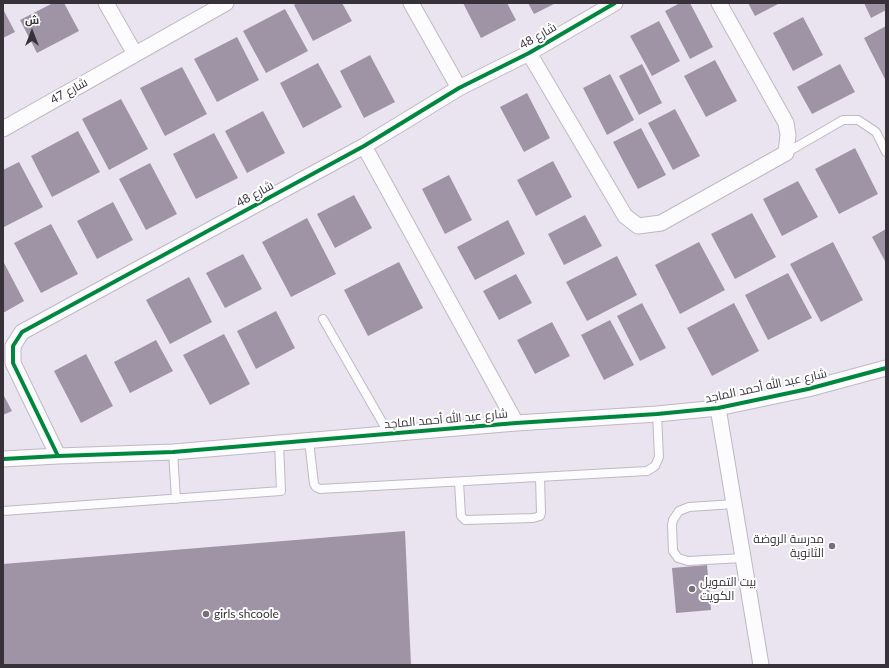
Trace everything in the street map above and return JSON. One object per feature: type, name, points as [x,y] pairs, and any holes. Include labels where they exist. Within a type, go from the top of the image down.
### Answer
[{"type":"street","points":[[106,3],[135,54]]},
{"type":"street","name":"شارع 47","points":[[3,129],[226,3]]},
{"type":"street","points":[[411,3],[459,88]]},
{"type":"street","name":"شارع 48","points":[[58,456],[13,363],[12,346],[22,332],[364,146],[459,88],[529,53],[615,3]]},
{"type":"street","points":[[719,3],[786,123],[788,135],[786,154]]},
{"type":"street","name":"شارع 48","points":[[529,53],[625,216],[638,226],[661,223],[786,154]]},
{"type":"street","points":[[364,146],[516,423]]},
{"type":"street","name":"شارع عبد الله أحمد الماجد","points":[[3,459],[173,452],[516,423],[657,414],[718,408],[808,389],[886,368]]},
{"type":"street","points":[[718,408],[761,665]]},
{"type":"lane","points":[[786,154],[843,120],[858,120],[876,132],[886,152]]},
{"type":"lane","points":[[323,319],[389,434]]},
{"type":"lane","points":[[310,440],[314,484],[320,489],[647,470],[655,466],[659,457],[657,414]]},
{"type":"lane","points":[[3,511],[281,491],[279,443]]},
{"type":"lane","points":[[173,452],[176,499]]},
{"type":"lane","points":[[459,482],[461,516],[465,520],[533,518],[540,516],[541,513],[540,477]]},
{"type":"lane","points":[[734,504],[689,507],[679,511],[673,520],[672,525],[673,551],[678,558],[688,561],[743,558]]},
{"type":"building","points":[[53,3],[64,3],[79,31],[37,53],[20,20]]},
{"type":"building","points":[[297,3],[342,3],[352,21],[313,41],[294,5]]},
{"type":"building","points":[[463,3],[507,3],[516,20],[481,38]]},
{"type":"building","points":[[528,3],[556,3],[534,14]]},
{"type":"building","points":[[680,3],[690,3],[713,47],[690,59],[665,11]]},
{"type":"building","points":[[748,3],[780,3],[755,16]]},
{"type":"building","points":[[864,3],[886,3],[886,10],[871,18]]},
{"type":"building","points":[[3,9],[15,32],[3,38]]},
{"type":"building","points":[[285,9],[308,51],[266,73],[243,31]]},
{"type":"building","points":[[803,17],[823,55],[793,71],[773,33]]},
{"type":"building","points":[[659,21],[680,61],[652,76],[630,36]]},
{"type":"building","points":[[886,26],[886,81],[864,38]]},
{"type":"building","points":[[237,37],[259,80],[217,102],[194,59]]},
{"type":"building","points":[[370,55],[395,102],[364,118],[340,71]]},
{"type":"building","points":[[715,60],[737,101],[706,117],[684,76]]},
{"type":"building","points":[[318,63],[342,107],[303,128],[280,83]]},
{"type":"building","points":[[642,64],[662,103],[639,115],[619,76]]},
{"type":"building","points":[[840,64],[855,92],[812,114],[797,87]]},
{"type":"building","points":[[182,67],[207,114],[165,136],[140,88]]},
{"type":"building","points":[[610,74],[634,120],[607,135],[583,88]]},
{"type":"building","points":[[527,93],[550,138],[524,152],[500,107]]},
{"type":"building","points":[[121,99],[148,149],[109,170],[82,119]]},
{"type":"building","points":[[675,109],[700,156],[673,170],[648,123]]},
{"type":"building","points":[[263,111],[285,153],[247,173],[225,131]]},
{"type":"building","points":[[641,128],[666,175],[638,189],[613,142]]},
{"type":"building","points":[[78,131],[100,172],[52,197],[31,156]]},
{"type":"building","points":[[214,133],[238,178],[196,199],[173,154]]},
{"type":"building","points":[[855,148],[878,194],[839,214],[815,169]]},
{"type":"building","points":[[553,161],[572,197],[536,216],[517,180]]},
{"type":"building","points":[[19,162],[43,207],[4,227],[3,170]]},
{"type":"building","points":[[150,163],[177,214],[146,230],[119,179]]},
{"type":"building","points":[[449,175],[472,220],[445,234],[422,189]]},
{"type":"building","points":[[798,181],[818,217],[782,236],[763,199]]},
{"type":"building","points":[[354,195],[372,228],[335,248],[317,214]]},
{"type":"building","points":[[113,202],[133,240],[97,259],[77,221]]},
{"type":"building","points":[[752,213],[776,257],[735,279],[711,234]]},
{"type":"building","points":[[585,215],[602,246],[564,265],[548,234]]},
{"type":"building","points":[[307,218],[336,274],[291,297],[262,242]]},
{"type":"building","points":[[508,220],[525,254],[475,280],[457,247]]},
{"type":"building","points":[[51,224],[78,274],[41,293],[14,243]]},
{"type":"building","points":[[886,229],[886,263],[872,237]]},
{"type":"building","points":[[699,242],[725,290],[680,314],[655,265]]},
{"type":"building","points":[[833,242],[863,300],[821,322],[790,264]]},
{"type":"building","points":[[243,254],[262,289],[225,308],[206,273]]},
{"type":"building","points":[[617,256],[637,295],[587,321],[566,282]]},
{"type":"building","points":[[3,261],[24,301],[3,313]]},
{"type":"building","points":[[399,262],[423,308],[368,336],[344,290]]},
{"type":"building","points":[[788,273],[812,318],[768,340],[745,295]]},
{"type":"building","points":[[516,274],[532,303],[499,320],[483,291]]},
{"type":"building","points":[[189,277],[212,322],[170,344],[146,300]]},
{"type":"building","points":[[642,303],[666,348],[640,361],[617,316]]},
{"type":"building","points":[[734,303],[759,351],[712,376],[687,328]]},
{"type":"building","points":[[276,311],[295,348],[256,369],[237,331]]},
{"type":"building","points":[[610,320],[634,365],[604,380],[581,335]]},
{"type":"building","points":[[552,322],[570,356],[535,374],[517,340]]},
{"type":"building","points":[[224,334],[250,384],[210,405],[183,355]]},
{"type":"building","points":[[156,340],[173,371],[130,393],[114,362]]},
{"type":"building","points":[[86,354],[113,406],[81,423],[54,371]]},
{"type":"building","points":[[3,394],[12,411],[3,415]]},
{"type":"building","name":"girls shcoole","points":[[405,531],[411,665],[3,665],[3,564]]},
{"type":"building","name":"بيت التمويل الكويت","points":[[707,565],[711,610],[676,613],[672,568]]},
{"type":"cycle path","points":[[58,456],[13,363],[13,346],[22,332],[364,146],[459,88],[529,53],[615,3]]},
{"type":"cycle path","points":[[3,459],[173,452],[516,423],[657,414],[718,408],[808,389],[886,368]]},
{"type":"place","name":"مدرسة الروضة الثانوية","points":[[832,546]]},
{"type":"place","name":"بيت التمويل الكويت","points":[[692,589]]},
{"type":"place","name":"girls shcoole","points":[[206,614]]}]
